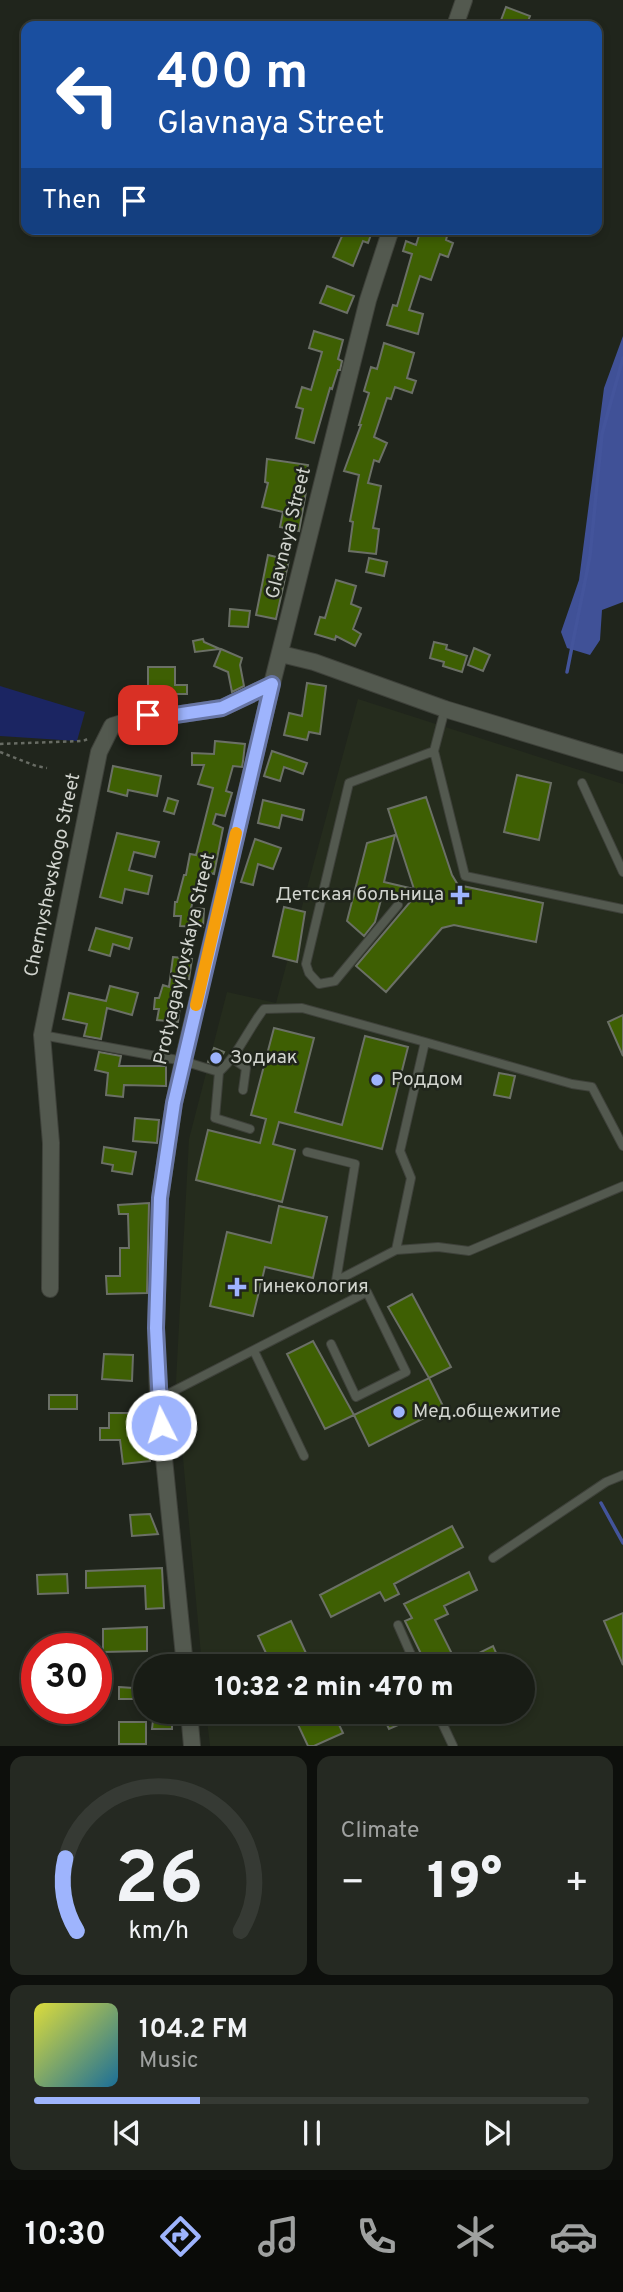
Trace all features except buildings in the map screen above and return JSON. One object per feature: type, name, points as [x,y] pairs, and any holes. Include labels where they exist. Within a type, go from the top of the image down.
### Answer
[{"type":"street","points":[[457,21],[464,0]]},
{"type":"street","name":"Glavnaya Street","points":[[272,684],[368,300],[389,235]]},
{"type":"street","points":[[281,654],[314,662],[445,709],[623,763]]},
{"type":"street","name":"Chernyshevskogo Street","points":[[50,1289],[51,1143],[42,1035],[99,752],[111,726],[148,715],[175,715],[222,708],[272,684]]},
{"type":"street","name":"Protyagaylovskaya Street","points":[[184,1654],[158,1399],[156,1328],[160,1198],[183,1061],[272,684]]},
{"type":"street","points":[[190,1724],[192,1746]]},
{"type":"lane","points":[[445,709],[435,751],[466,876],[623,909]]},
{"type":"lane","points":[[398,905],[335,981],[319,984],[314,980],[306,964],[348,783],[435,751]]},
{"type":"lane","points":[[582,783],[623,872]]},
{"type":"lane","points":[[250,1129],[215,1118],[219,1072],[233,1059],[253,1022],[264,1009],[302,1009],[572,1084],[592,1087],[623,1146]]},
{"type":"lane","points":[[42,1035],[183,1061],[219,1072]]},
{"type":"lane","points":[[396,1250],[411,1178],[400,1151],[425,1042]]},
{"type":"lane","points":[[233,1059],[246,1068],[243,1090]]},
{"type":"lane","points":[[307,1152],[355,1164],[336,1281],[396,1250],[438,1247],[469,1251],[623,1186]]},
{"type":"lane","points":[[158,1399],[367,1292],[406,1372],[355,1397],[331,1344]]},
{"type":"lane","points":[[254,1351],[304,1456]]},
{"type":"lane","points":[[493,1558],[606,1482],[623,1475]]},
{"type":"lane","points":[[398,1625],[411,1654]]},
{"type":"lane","points":[[443,1724],[453,1746]]},
{"type":"path","points":[[0,744],[83,741]]},
{"type":"path","points":[[0,752],[47,768]]},
{"type":"shaded area","points":[[623,336],[623,602],[602,610],[600,640],[590,655],[567,648],[561,632],[579,580],[604,388]]},
{"type":"shaded area","points":[[0,686],[85,712],[77,741],[0,736]]},
{"type":"shaded area","points":[[358,699],[623,784],[623,1746],[210,1746],[207,1724],[535,1724],[535,1654],[201,1654],[176,1381],[189,1139],[227,992],[276,1003]]},
{"type":"waterway","points":[[567,672],[590,556],[602,434],[623,358]]},
{"type":"waterway","points":[[601,1503],[623,1543]]},
{"type":"slow traffic","points":[[196,1005],[236,833]]},
{"type":"place","name":"Детская больница","points":[[460,895]]},
{"type":"place","name":"Зодиак","points":[[216,1058]]},
{"type":"place","name":"Роддом","points":[[377,1080]]},
{"type":"place","name":"Гинекология","points":[[237,1287]]},
{"type":"place","name":"Мед.общежитие","points":[[399,1412]]},
{"type":"route","points":[[148,715],[175,715],[222,708],[272,684],[174,1103],[160,1198],[156,1328],[161,1425]]}]
